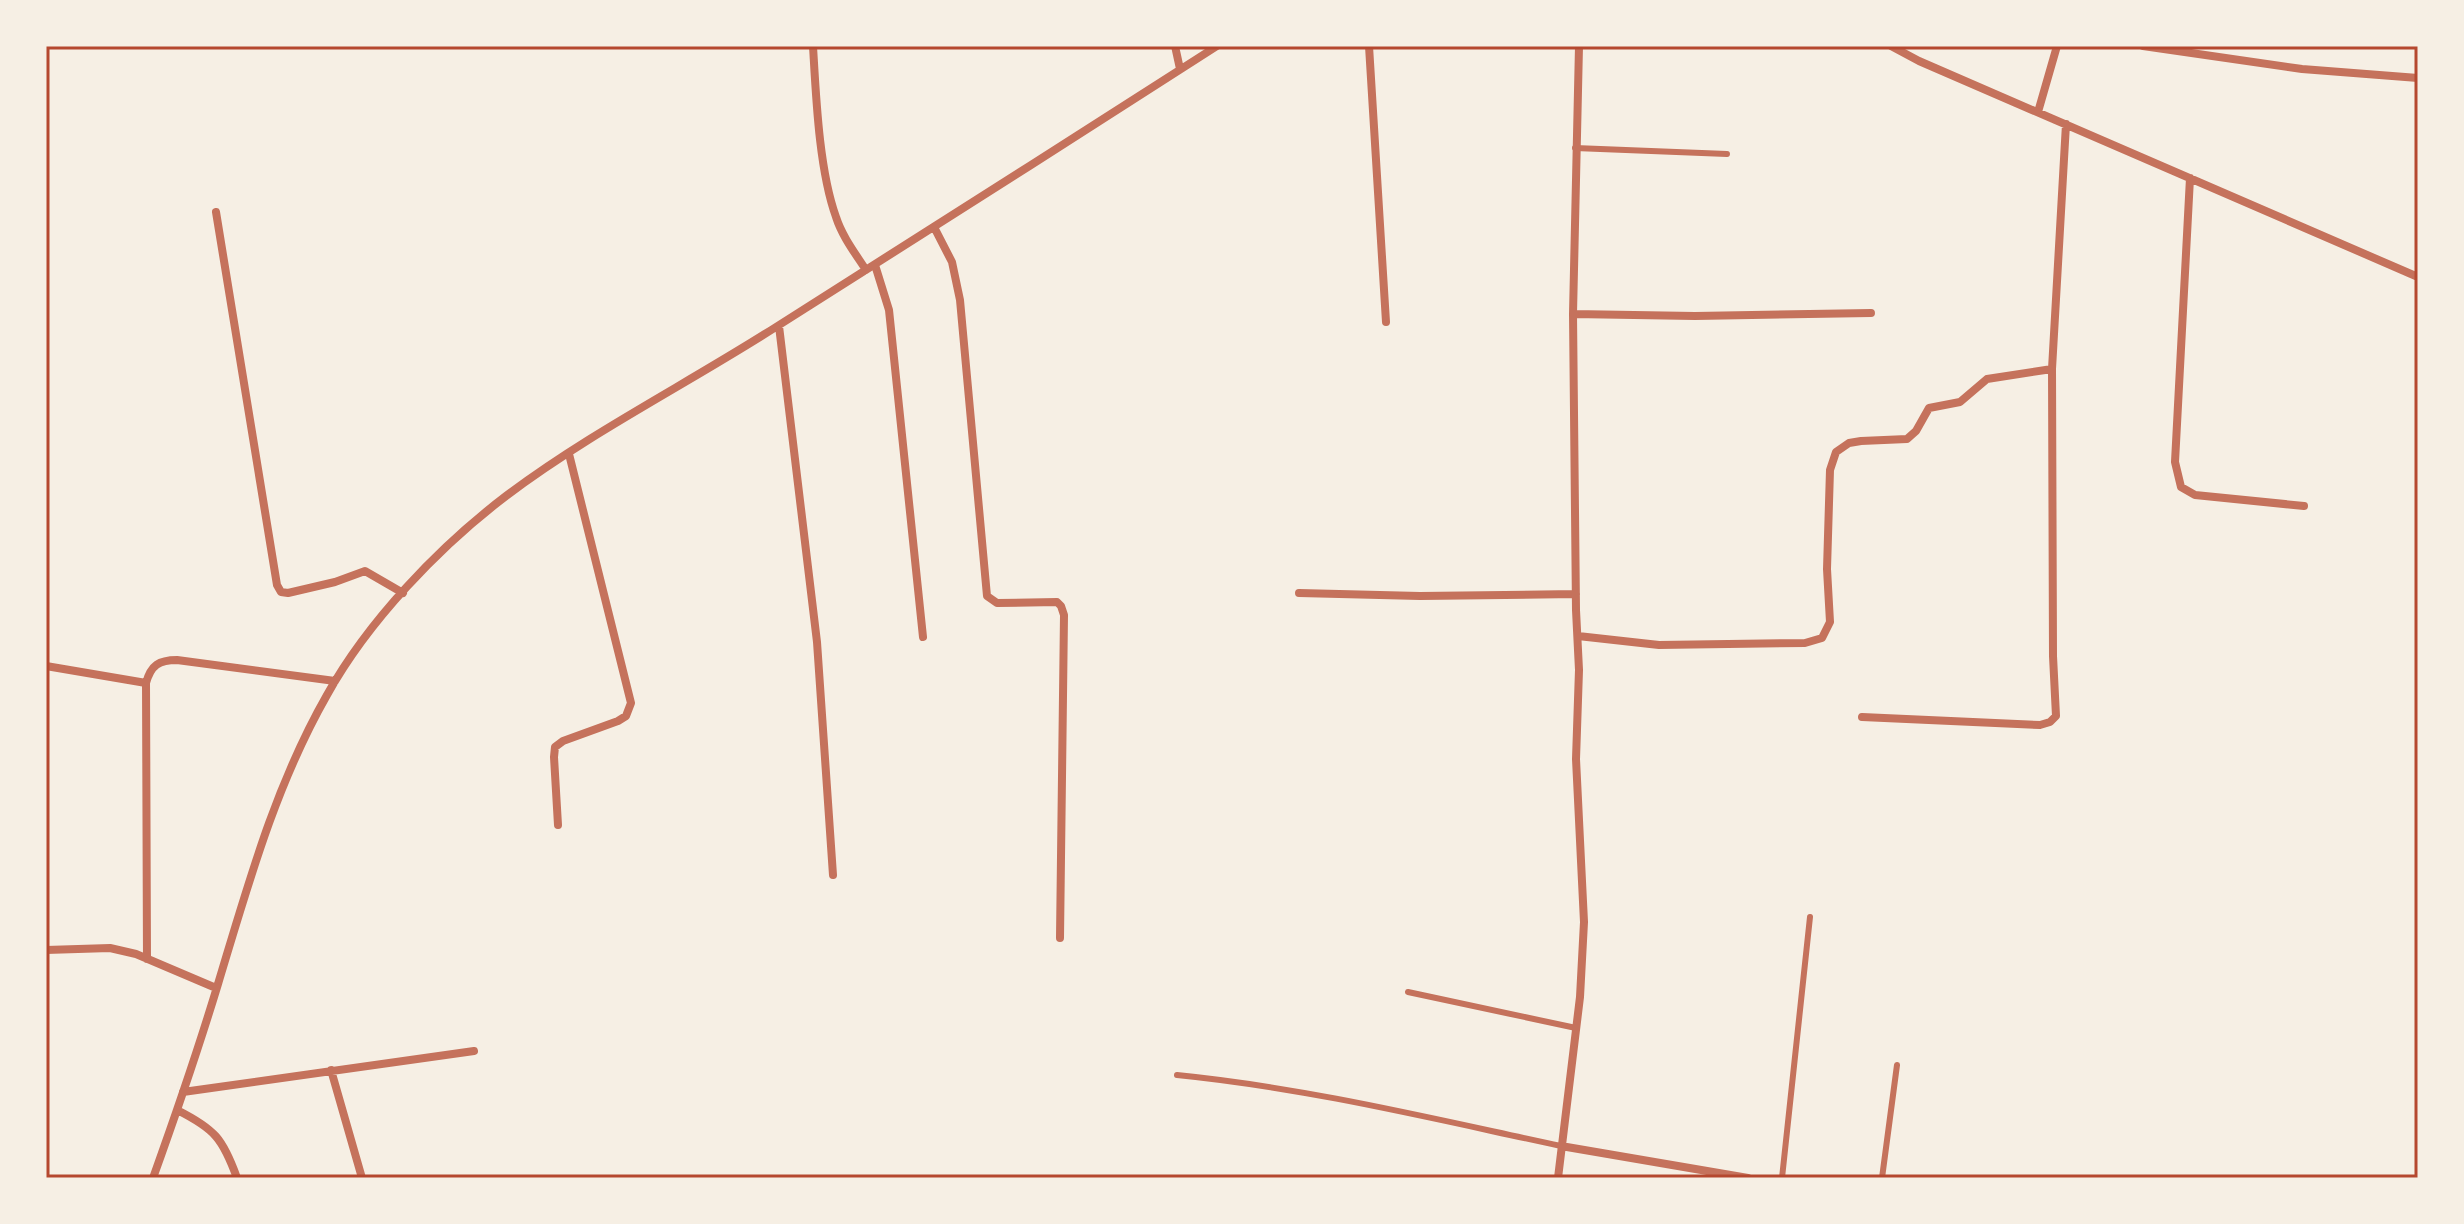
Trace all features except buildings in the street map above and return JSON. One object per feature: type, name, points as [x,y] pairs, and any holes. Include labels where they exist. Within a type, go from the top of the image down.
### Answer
[{"type":"street","points":[[813,46],[817,112],[832,205],[841,229],[866,270]]},
{"type":"street","points":[[1175,46],[1180,69]]},
{"type":"street","points":[[153,1178],[273,808],[335,681],[362,641],[403,593],[454,540],[505,497],[1217,46]]},
{"type":"street","points":[[1369,46],[1386,322]]},
{"type":"street","points":[[1558,1178],[1576,1028],[1584,922],[1576,759],[1578,636],[1573,314],[1579,46]]},
{"type":"street","points":[[1891,46],[2418,277]]},
{"type":"street","points":[[2038,112],[2057,46]]},
{"type":"street","points":[[2143,46],[2302,69],[2418,78]]},
{"type":"street","points":[[1862,717],[2040,725],[2056,716],[2052,369],[2066,124]]},
{"type":"street","points":[[2190,178],[2178,370],[2177,480],[2186,492],[2195,495],[2304,506]]},
{"type":"street","points":[[216,212],[277,585],[281,592],[288,593],[365,571],[403,593]]},
{"type":"street","points":[[934,227],[952,262],[960,300],[987,596],[997,603],[1057,602],[1064,615],[1060,938]]},
{"type":"street","points":[[875,265],[889,310],[923,637]]},
{"type":"street","points":[[1573,314],[1695,316],[1871,313]]},
{"type":"street","points":[[779,326],[817,642],[833,875]]},
{"type":"street","points":[[1578,636],[1659,645],[1805,643],[1822,638],[1828,629],[1830,615],[1827,569],[1830,470],[1836,452],[1849,443],[1907,439],[1916,431],[1929,408],[1960,402],[1987,379],[2052,369]]},
{"type":"street","points":[[558,825],[555,747],[563,741],[618,721],[626,716],[631,703],[569,454]]},
{"type":"street","points":[[1299,593],[1420,596],[1576,594]]},
{"type":"street","points":[[147,959],[146,683],[155,664],[177,660],[335,681]]},
{"type":"street","points":[[46,666],[146,683]]},
{"type":"street","points":[[46,950],[110,948],[147,959],[216,988]]},
{"type":"street","points":[[183,1092],[474,1051]]},
{"type":"street","points":[[331,1070],[362,1178]]},
{"type":"street","points":[[177,1110],[200,1122],[220,1139],[237,1178]]},
{"type":"street","points":[[1561,1146],[1748,1178]]},
{"type":"lane","points":[[1575,148],[1727,154]]},
{"type":"lane","points":[[1782,1178],[1810,917]]},
{"type":"lane","points":[[1408,992],[1576,1028]]},
{"type":"lane","points":[[1882,1178],[1897,1065]]},
{"type":"lane","points":[[1177,1075],[1321,1095],[1561,1146]]}]
